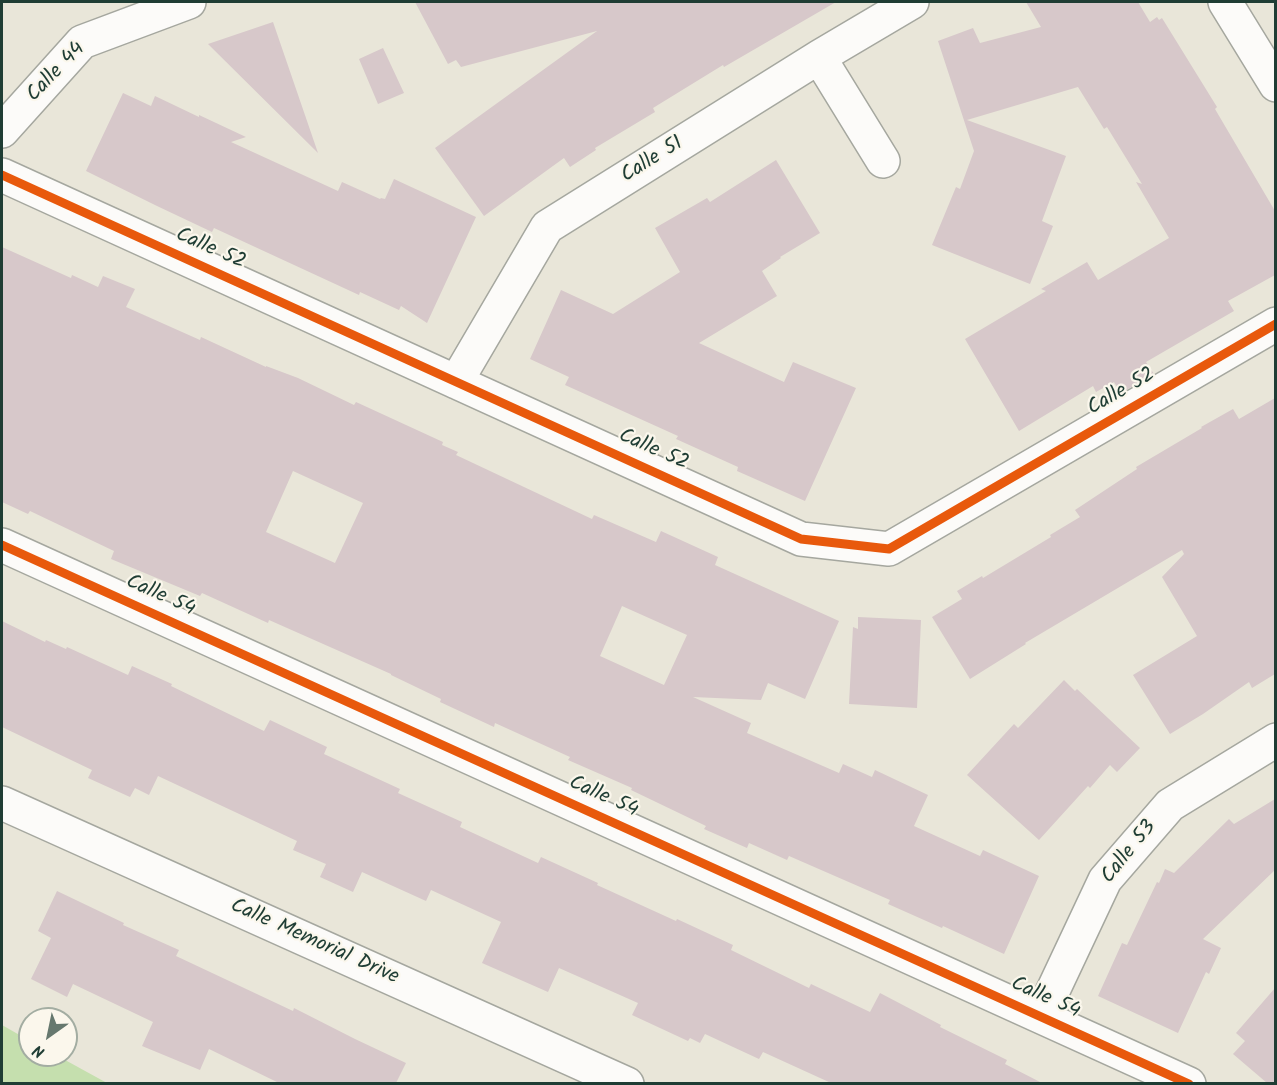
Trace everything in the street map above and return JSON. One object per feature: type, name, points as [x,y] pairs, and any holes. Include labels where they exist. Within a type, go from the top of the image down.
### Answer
[{"type":"street","name":"Calle 44","points":[[2,132],[82,42],[189,2]]},
{"type":"street","name":"Calle 51","points":[[456,382],[547,227],[819,57],[912,2]]},
{"type":"street","points":[[1225,2],[1275,85]]},
{"type":"street","points":[[819,57],[883,161]]},
{"type":"street","name":"Calle 52","points":[[2,175],[801,538],[889,549],[1275,324]]},
{"type":"street","name":"Calle 54","points":[[2,545],[1189,1083]]},
{"type":"street","name":"Calle 53","points":[[1041,1016],[1105,880],[1170,805],[1275,740]]},
{"type":"street","name":"Calle Memorial Drive","points":[[2,803],[627,1083]]},
{"type":"green space","points":[[2,1025],[18,1034],[18,1067],[78,1067],[107,1083],[2,1083]]},
{"type":"building","points":[[415,2],[836,2],[724,67],[723,65],[653,108],[655,112],[595,148],[596,150],[570,167],[564,158],[484,216],[435,148],[597,31],[461,67],[456,60],[448,64]]},
{"type":"building","points":[[1026,2],[1138,2],[1150,22],[1157,17],[1159,20],[1162,18],[1217,107],[1215,109],[1275,211],[1275,275],[1228,301],[1234,311],[1146,362],[1154,374],[1121,393],[1114,382],[1096,392],[1093,386],[1019,431],[965,339],[1046,291],[1041,289],[1087,262],[1098,280],[1169,238],[1136,182],[1142,184],[1107,127],[1104,129],[1078,87],[967,120],[1066,156],[1042,221],[1053,226],[1030,284],[932,245],[956,187],[960,189],[974,151],[938,41],[973,28],[980,43],[1041,27]]},
{"type":"building","points":[[273,22],[318,153],[208,44]]},
{"type":"building","points":[[383,48],[404,93],[378,104],[359,59]]},
{"type":"building","points":[[123,93],[151,106],[155,96],[199,117],[199,115],[246,137],[231,142],[338,191],[342,182],[380,199],[385,199],[394,179],[476,217],[427,323],[401,306],[399,310],[360,292],[359,295],[214,228],[212,232],[86,171]]},
{"type":"building","points":[[776,160],[820,233],[780,257],[762,271],[777,296],[699,343],[784,382],[793,362],[856,388],[805,501],[737,471],[738,467],[676,439],[678,436],[565,385],[569,377],[530,359],[561,290],[613,314],[680,272],[655,228],[707,198],[710,202]]},
{"type":"building","points":[[2,247],[71,278],[72,275],[98,287],[103,276],[135,289],[126,307],[200,340],[201,337],[266,367],[298,378],[354,405],[356,402],[443,442],[442,445],[458,452],[456,455],[592,519],[594,515],[656,542],[661,531],[718,557],[715,565],[839,621],[805,699],[768,683],[761,700],[693,697],[751,723],[747,733],[839,773],[843,764],[872,777],[875,770],[928,795],[914,826],[980,856],[983,850],[1039,876],[1004,954],[888,904],[890,900],[789,856],[787,860],[749,843],[747,848],[704,829],[706,826],[631,790],[632,788],[568,760],[570,757],[495,723],[494,727],[440,702],[441,699],[391,674],[269,620],[268,623],[202,593],[200,596],[111,559],[114,551],[30,511],[28,514],[2,502]],"holes":[[[293,471],[363,503],[335,563],[266,532]],[[622,606],[687,635],[664,685],[600,656]]]},
{"type":"building","points":[[1275,398],[1275,674],[1252,688],[1249,682],[1170,734],[1133,675],[1197,636],[1162,577],[1184,554],[1182,550],[1025,643],[970,679],[932,617],[962,599],[957,591],[1051,537],[1050,535],[1080,517],[1075,510],[1137,469],[1136,467],[1201,427],[1233,409],[1239,419]]},
{"type":"building","points":[[858,617],[921,620],[917,708],[849,704],[853,627],[858,629]]},
{"type":"building","points":[[2,621],[45,642],[46,640],[66,649],[67,647],[128,675],[132,666],[264,731],[270,720],[327,747],[324,754],[400,789],[398,793],[462,822],[460,827],[538,863],[541,857],[598,883],[597,885],[676,921],[677,919],[733,945],[731,950],[809,988],[811,984],[870,1012],[880,993],[941,1025],[940,1027],[1007,1060],[1005,1064],[1042,1083],[831,1083],[763,1052],[759,1059],[705,1034],[700,1043],[690,1038],[688,1041],[632,1015],[638,1003],[559,968],[548,992],[482,963],[501,922],[431,890],[426,901],[362,872],[353,892],[320,877],[326,864],[293,850],[297,841],[158,776],[149,795],[135,788],[130,797],[88,778],[92,770],[2,727]]},
{"type":"building","points":[[1064,680],[1075,691],[1077,689],[1140,748],[1117,772],[1110,765],[1039,840],[967,775],[1014,724],[1018,728]]},
{"type":"building","points":[[1275,799],[1275,870],[1203,939],[1221,948],[1209,974],[1206,972],[1178,1033],[1098,996],[1122,943],[1127,945],[1165,869],[1174,873],[1229,819],[1234,824]]},
{"type":"building","points":[[57,891],[124,923],[123,925],[179,950],[176,956],[293,1011],[294,1008],[406,1063],[396,1083],[279,1083],[209,1049],[200,1070],[142,1046],[153,1022],[73,984],[67,997],[31,979],[51,938],[38,931]]},
{"type":"building","points":[[1275,988],[1275,1083],[1267,1083],[1233,1054],[1245,1041],[1236,1033]]},
{"type":"cycle path","points":[[2,175],[801,539],[889,549],[1276,324]]},
{"type":"cycle path","points":[[2,545],[1189,1084]]}]
